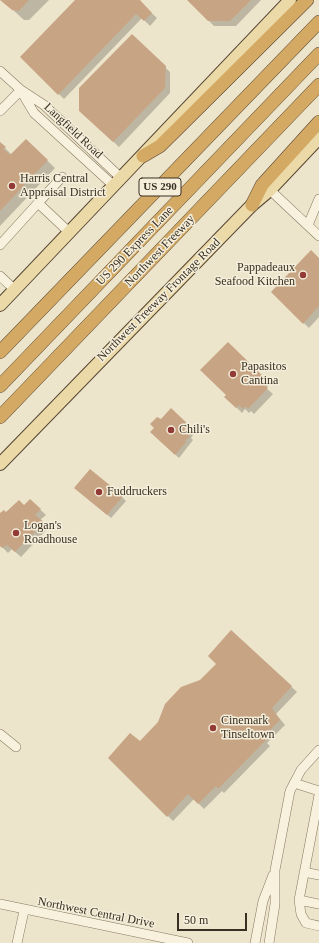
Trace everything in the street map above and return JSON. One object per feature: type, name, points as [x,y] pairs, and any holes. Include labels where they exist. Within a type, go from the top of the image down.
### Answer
[{"type":"highway","points":[[143,156],[160,146],[307,0]]},
{"type":"highway","name":"US 290","points":[[0,352],[319,22]]},
{"type":"highway","name":"US 290 Express Lane","points":[[0,386],[319,54]]},
{"type":"highway","name":"Northwest Freeway","points":[[0,417],[319,85]]},
{"type":"highway","points":[[252,205],[262,185],[319,122]]},
{"type":"main road","points":[[0,305],[290,0]]},
{"type":"main road","name":"Northwest Freeway Frontage Road","points":[[0,464],[252,205],[270,190],[319,138]]},
{"type":"street","name":"Langfield Road","points":[[0,71],[20,90],[44,105],[118,182]]},
{"type":"street","points":[[0,111],[20,90]]},
{"type":"street","points":[[0,245],[62,177]]},
{"type":"street","points":[[270,190],[319,236]]},
{"type":"street","points":[[308,225],[319,199]]},
{"type":"street","points":[[38,203],[70,233]]},
{"type":"street","points":[[0,276],[15,290]]},
{"type":"street","points":[[0,734],[16,747]]},
{"type":"street","points":[[269,943],[275,904],[275,870],[288,800],[294,783],[302,770],[319,750]]},
{"type":"street","points":[[294,783],[319,790]]},
{"type":"street","points":[[319,795],[299,900],[301,914],[306,923],[319,926]]},
{"type":"street","points":[[309,846],[319,848]]},
{"type":"street","points":[[255,943],[263,901],[275,870]]},
{"type":"street","points":[[304,872],[319,875]]},
{"type":"street","points":[[299,900],[319,904]]},
{"type":"street","name":"Northwest Central Drive","points":[[0,904],[24,911],[188,943]]},
{"type":"street","points":[[17,943],[24,911]]},
{"type":"building","points":[[0,0],[29,0],[19,11],[12,10]]},
{"type":"building","points":[[75,0],[140,0],[152,13],[144,21],[136,14],[58,95],[20,57]]},
{"type":"building","points":[[187,0],[251,0],[230,21],[208,21]]},
{"type":"building","points":[[132,34],[166,66],[165,88],[113,142],[79,111],[79,88]]},
{"type":"building","name":"Harris Central Appraisal District","points":[[26,139],[48,160],[0,211],[0,142],[6,147],[3,149],[10,155]]},
{"type":"building","name":"Pappadeaux Seafood Kitchen","points":[[311,250],[319,258],[319,306],[303,324],[271,292]]},
{"type":"building","name":"Papasitos Cantina","points":[[228,342],[265,378],[262,382],[268,388],[248,409],[246,406],[243,409],[239,405],[236,408],[224,397],[226,395],[200,370]]},
{"type":"building","name":"Chili's","points":[[171,408],[192,428],[187,433],[190,436],[175,455],[150,432],[154,428],[150,424],[157,417],[161,419]]},
{"type":"building","name":"Fuddruckers","points":[[90,469],[123,496],[107,515],[74,488]]},
{"type":"building","name":"Logan's Roadhouse","points":[[30,499],[41,509],[35,515],[44,522],[15,552],[7,545],[2,548],[0,546],[0,513],[4,510],[6,512],[19,500],[24,505]]},
{"type":"building","name":"Cinemark Tinseltown","points":[[231,630],[292,686],[272,708],[280,720],[263,737],[266,740],[218,789],[216,786],[198,804],[188,794],[167,817],[108,758],[130,733],[140,741],[158,722],[165,704],[181,687],[200,680],[216,664],[208,656]]},
{"type":"place","name":"Harris Central Appraisal District","points":[[12,186]]},
{"type":"place","name":"Pappadeaux Seafood Kitchen","points":[[303,275]]},
{"type":"place","name":"Papasitos Cantina","points":[[233,374]]},
{"type":"place","name":"Chili's","points":[[171,430]]},
{"type":"place","name":"Fuddruckers","points":[[99,492]]},
{"type":"place","name":"Logan's Roadhouse","points":[[16,533]]},
{"type":"place","name":"Cinemark Tinseltown","points":[[213,728]]}]
